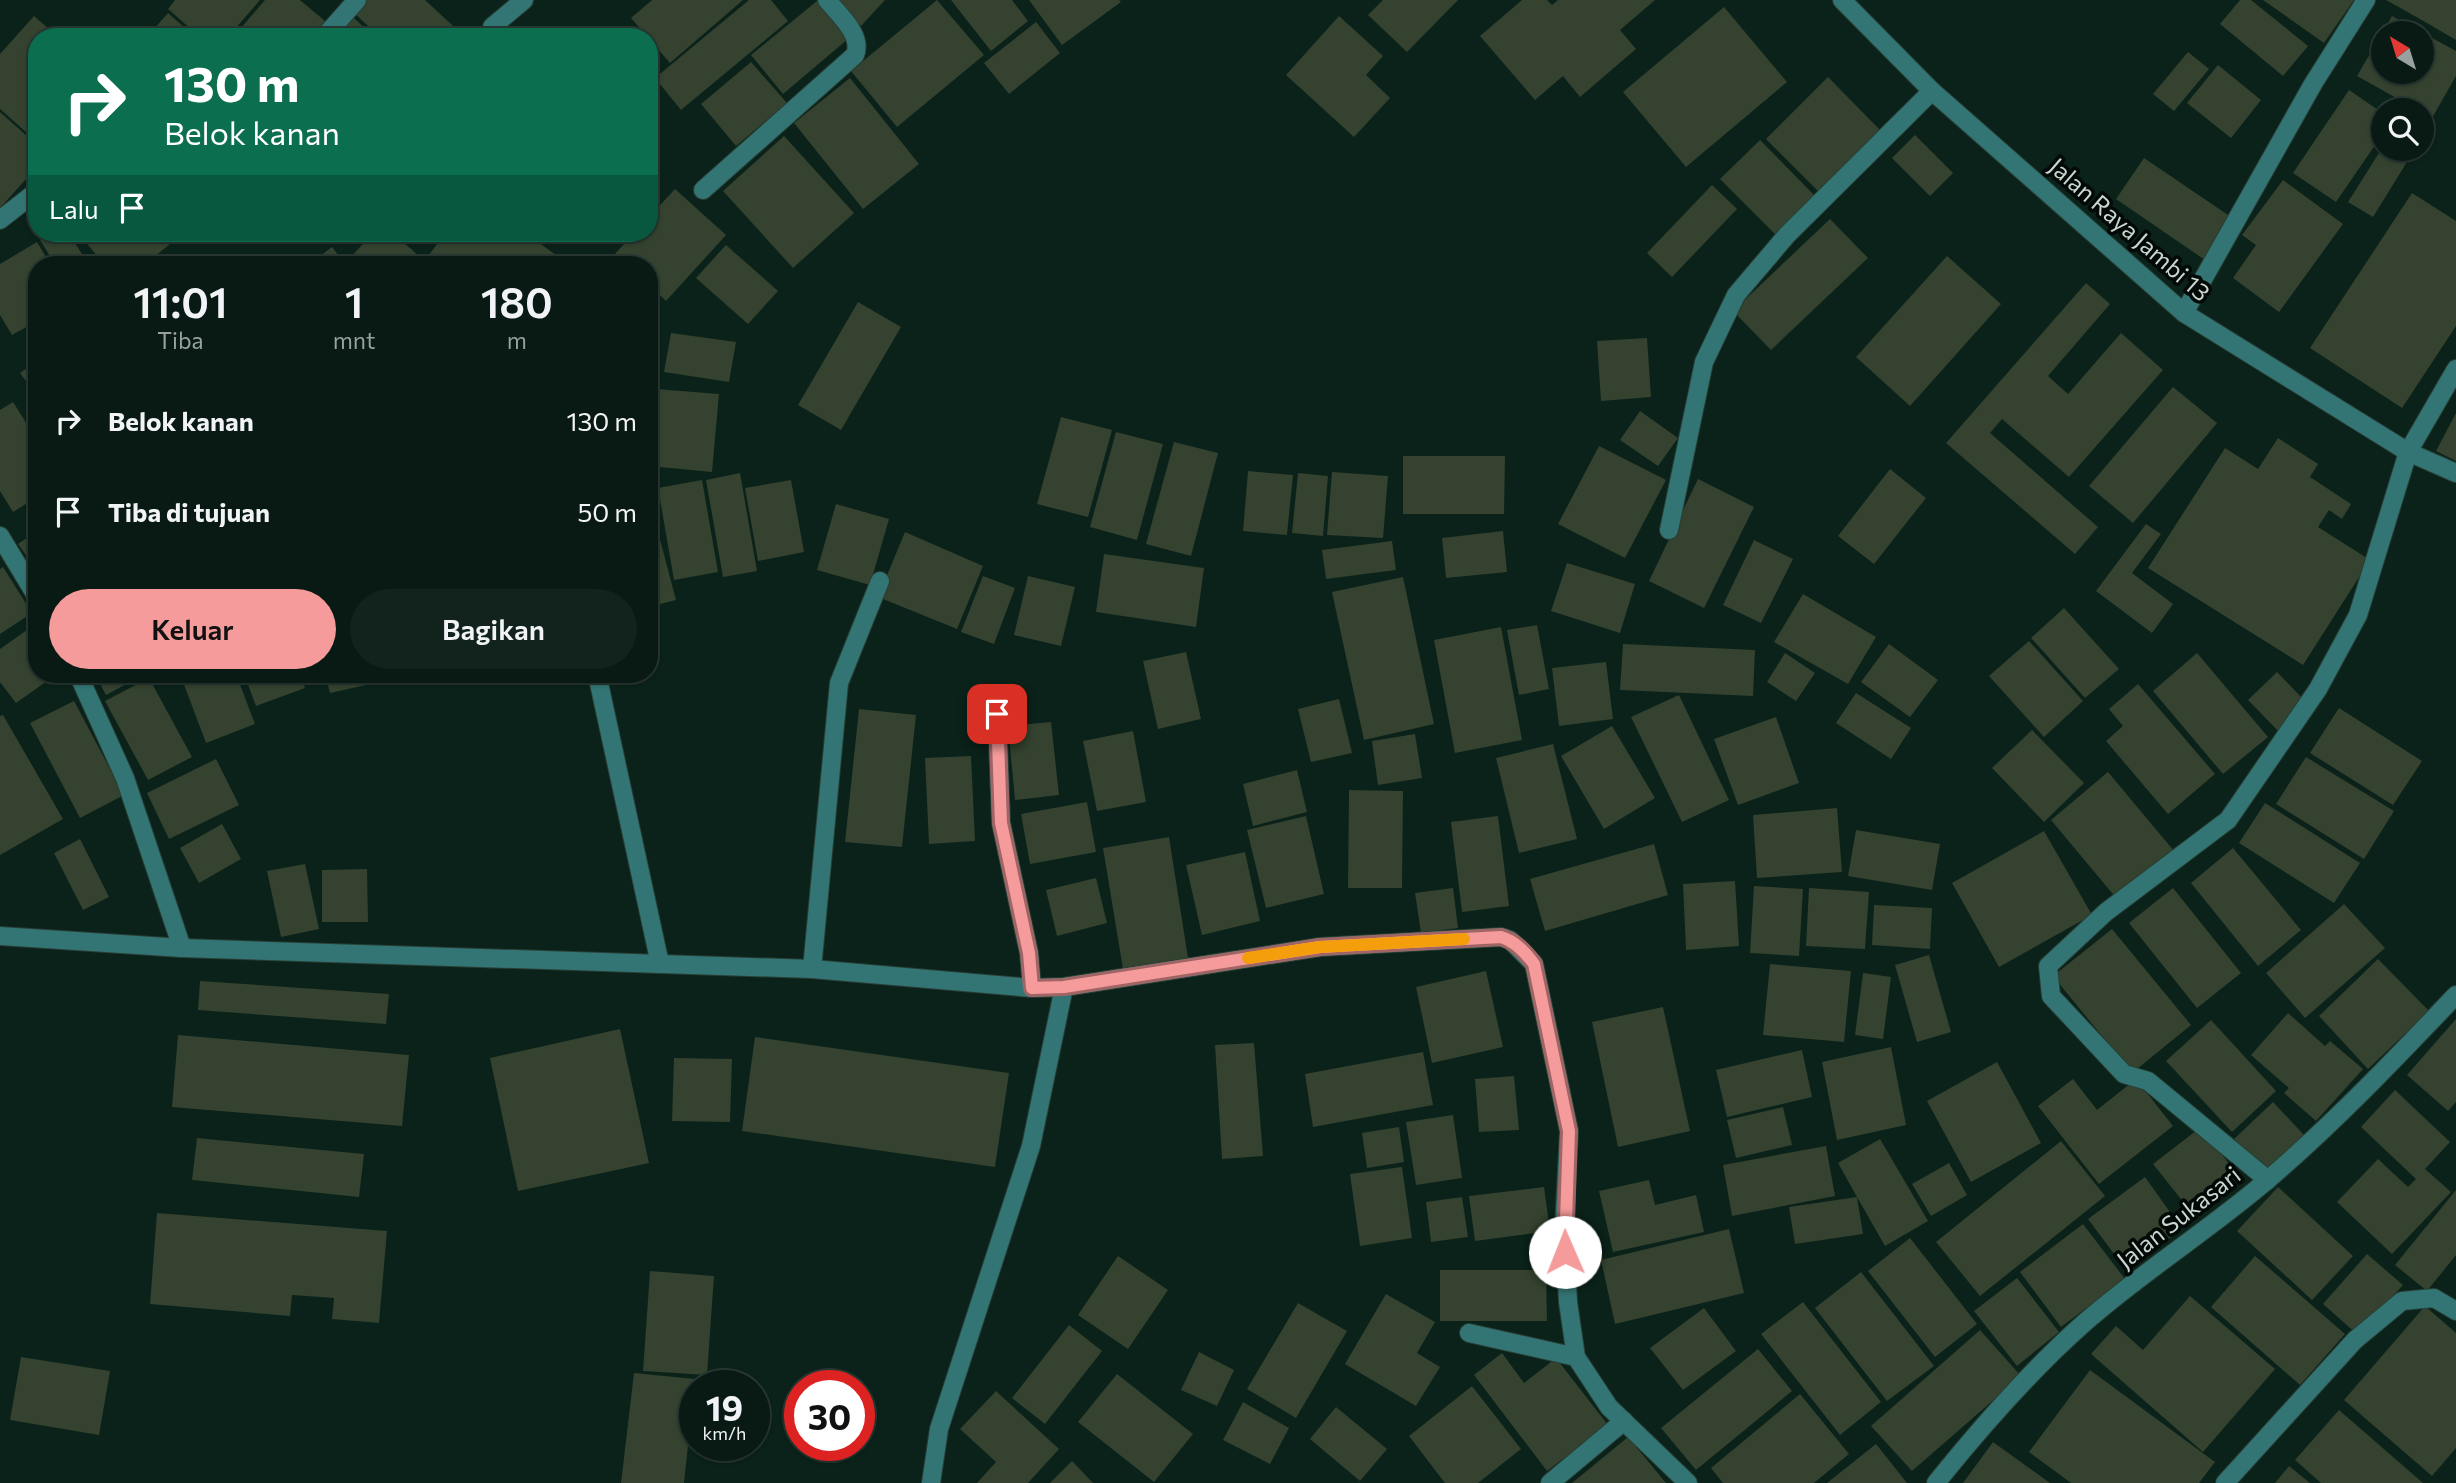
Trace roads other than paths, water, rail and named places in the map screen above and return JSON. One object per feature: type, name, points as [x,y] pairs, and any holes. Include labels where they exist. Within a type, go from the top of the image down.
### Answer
[{"type":"street","points":[[332,28],[357,0]]},
{"type":"street","points":[[492,27],[524,0]]},
{"type":"street","points":[[703,190],[855,55],[858,47],[856,37],[827,0]]},
{"type":"street","name":"Jalan Raya Jambi 13","points":[[1842,0],[1932,92],[2184,313],[2408,452],[2456,473]]},
{"type":"street","points":[[2184,313],[2313,84],[2366,0]]},
{"type":"street","points":[[1669,530],[1704,362],[1736,295],[1787,235],[1932,92]]},
{"type":"street","points":[[0,220],[28,198]]},
{"type":"street","points":[[2268,1180],[2148,1081],[2124,1074],[2051,996],[2048,967],[2106,912],[2228,820],[2333,665],[2358,615],[2408,452],[2456,369]]},
{"type":"street","points":[[0,536],[28,582]]},
{"type":"street","points":[[812,969],[839,683],[880,581]]},
{"type":"street","points":[[82,683],[125,778],[182,948]]},
{"type":"street","points":[[599,683],[660,964]]},
{"type":"street","points":[[997,714],[1001,823],[1029,953],[1032,988]]},
{"type":"street","points":[[0,936],[182,948],[812,969],[1032,988],[1064,987],[1320,947],[1501,937],[1510,940],[1534,964],[1569,1131],[1564,1228],[1568,1302],[1576,1357],[1609,1407],[1688,1483]]},
{"type":"street","points":[[932,1483],[939,1429],[1031,1146],[1064,987]]},
{"type":"street","name":"Jalan Sukasari","points":[[1936,1483],[2023,1382],[2084,1324],[2186,1240],[2268,1180],[2334,1122],[2456,995]]},
{"type":"street","points":[[2225,1483],[2355,1340],[2402,1301],[2434,1298],[2456,1311]]},
{"type":"street","points":[[1469,1333],[1576,1357]]},
{"type":"street","points":[[1550,1483],[1624,1421]]}]
